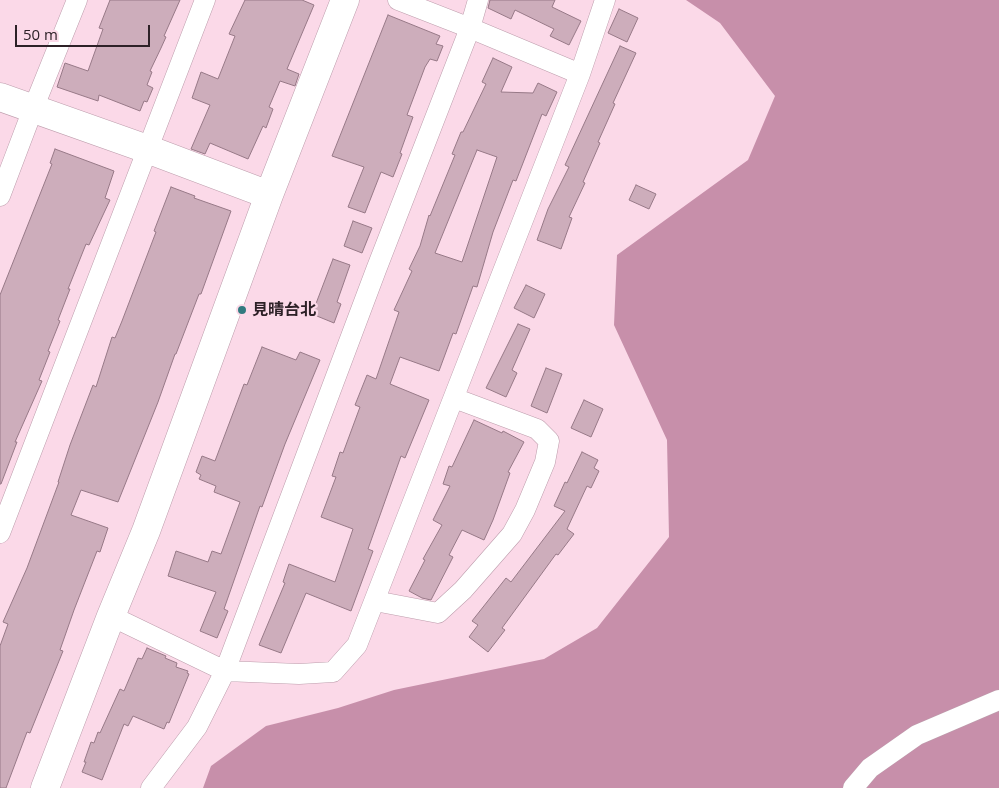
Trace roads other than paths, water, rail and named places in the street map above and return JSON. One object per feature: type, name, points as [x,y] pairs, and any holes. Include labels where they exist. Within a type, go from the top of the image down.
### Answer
[{"type":"street","points":[[0,196],[77,0]]},
{"type":"street","points":[[0,534],[205,0]]},
{"type":"street","points":[[45,788],[146,531],[268,195],[345,0]]},
{"type":"street","points":[[398,0],[580,74]]},
{"type":"street","points":[[150,788],[197,727],[225,671],[373,278],[470,28],[478,0]]},
{"type":"street","points":[[111,616],[225,671],[299,674],[333,672],[357,645],[580,74],[605,0]]},
{"type":"street","points":[[0,97],[147,149],[268,195]]},
{"type":"street","points":[[375,602],[438,613],[463,590],[512,534],[525,510],[545,462],[549,441],[537,429],[454,398]]},
{"type":"street","points":[[853,788],[870,768],[917,735],[999,700]]},
{"type":"place","name":"見晴台北","points":[[242,310]]}]
